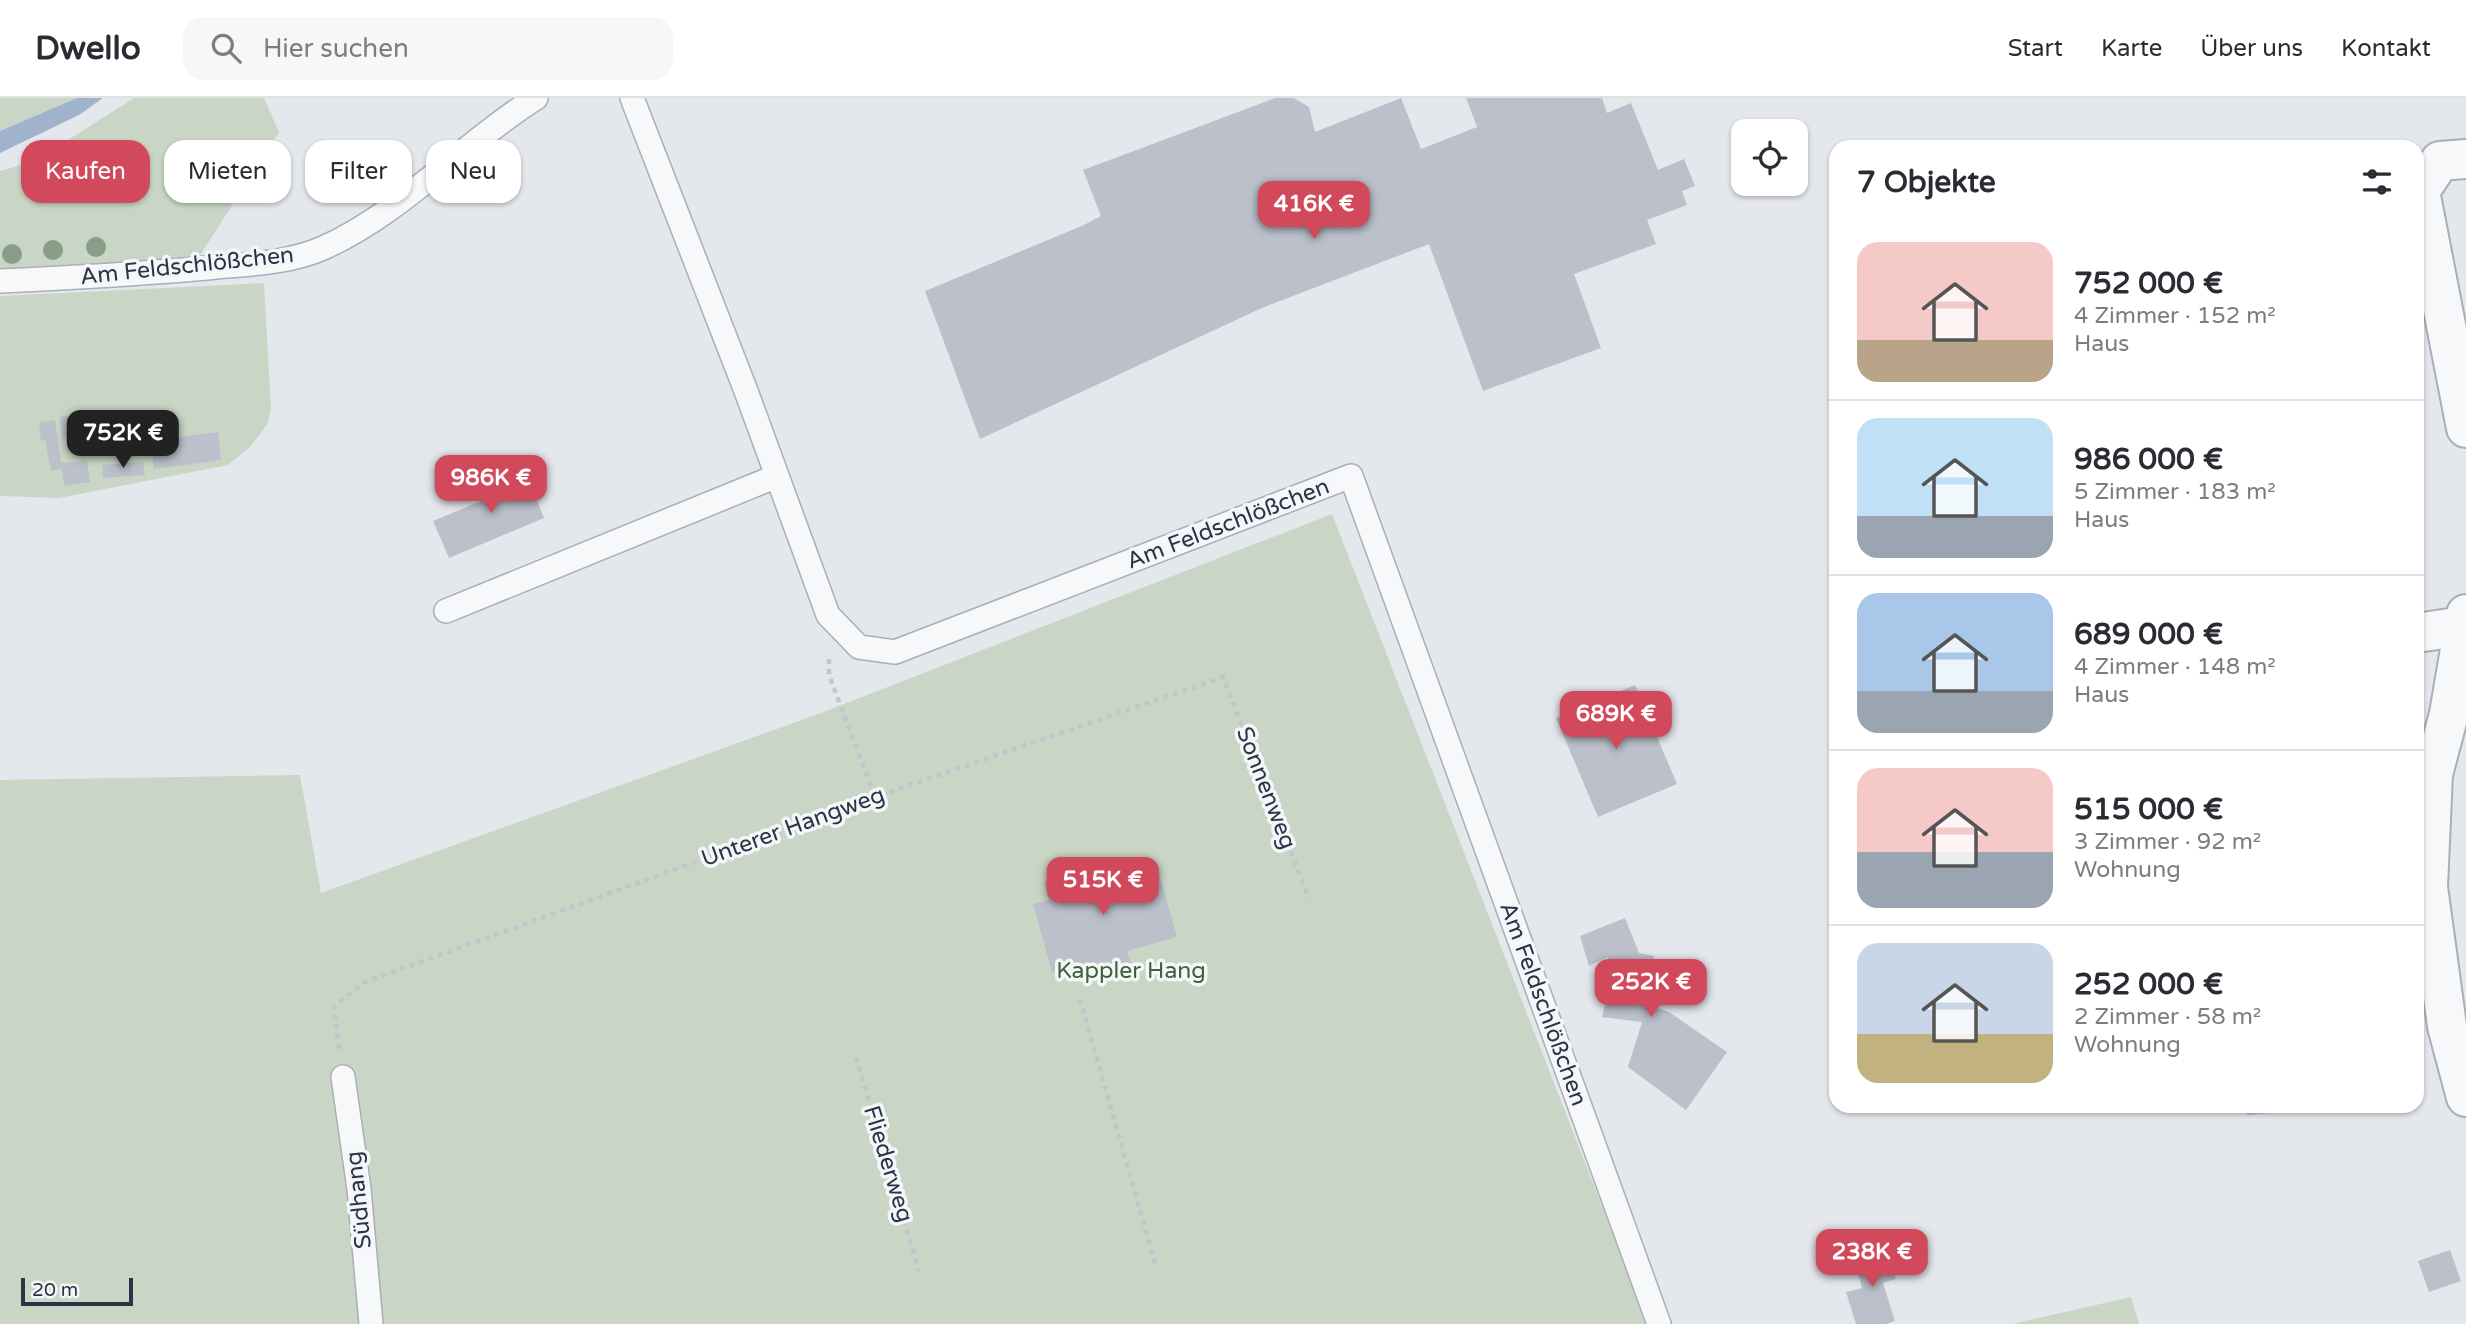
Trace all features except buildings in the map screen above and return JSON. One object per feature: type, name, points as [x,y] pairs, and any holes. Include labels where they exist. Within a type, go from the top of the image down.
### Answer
[{"type":"street","points":[[2424,185],[2440,161],[2466,159]]},
{"type":"street","points":[[2424,212],[2466,428]]},
{"type":"street","points":[[2424,631],[2465,620],[2457,706],[2433,774],[2428,887],[2448,1026],[2466,1097]]},
{"type":"lane","name":"Am Feldschlößchen","points":[[0,281],[113,276],[277,261],[321,249],[365,225],[536,98]]},
{"type":"lane","name":"Am Feldschlößchen","points":[[632,98],[828,615],[859,647],[895,652],[1351,476],[1659,1324]]},
{"type":"lane","points":[[446,611],[777,476]]},
{"type":"lane","name":"Südhang","points":[[343,1077],[359,1189],[371,1324]]},
{"type":"path","points":[[828,615],[829,675],[875,797]]},
{"type":"path","name":"Unterer Hangweg","points":[[343,1077],[334,1006],[365,982],[875,797],[1223,677]]},
{"type":"path","name":"Sonnenweg","points":[[1223,677],[1309,899]]},
{"type":"path","points":[[1080,999],[1155,1263]]},
{"type":"path","name":"Fliederweg","points":[[856,1057],[919,1271]]},
{"type":"green space","points":[[0,98],[77,98],[0,131]]},
{"type":"green space","points":[[134,98],[264,98],[279,132],[274,140],[164,140],[164,203],[234,203],[199,257],[37,271],[0,271],[0,171],[21,165],[21,203],[150,203],[150,140],[68,140]]},
{"type":"green space","points":[[264,283],[271,408],[268,423],[251,446],[228,465],[59,498],[0,496],[0,296]]},
{"type":"green space","name":"Kappler Hang","points":[[1332,514],[1648,1324],[0,1324],[0,780],[300,775],[321,893],[821,713]]},
{"type":"green space","points":[[2131,1297],[2139,1324],[2012,1324]]},
{"type":"water","points":[[77,98],[103,98],[79,115],[27,140],[21,140],[21,143],[0,153],[0,131]]}]
